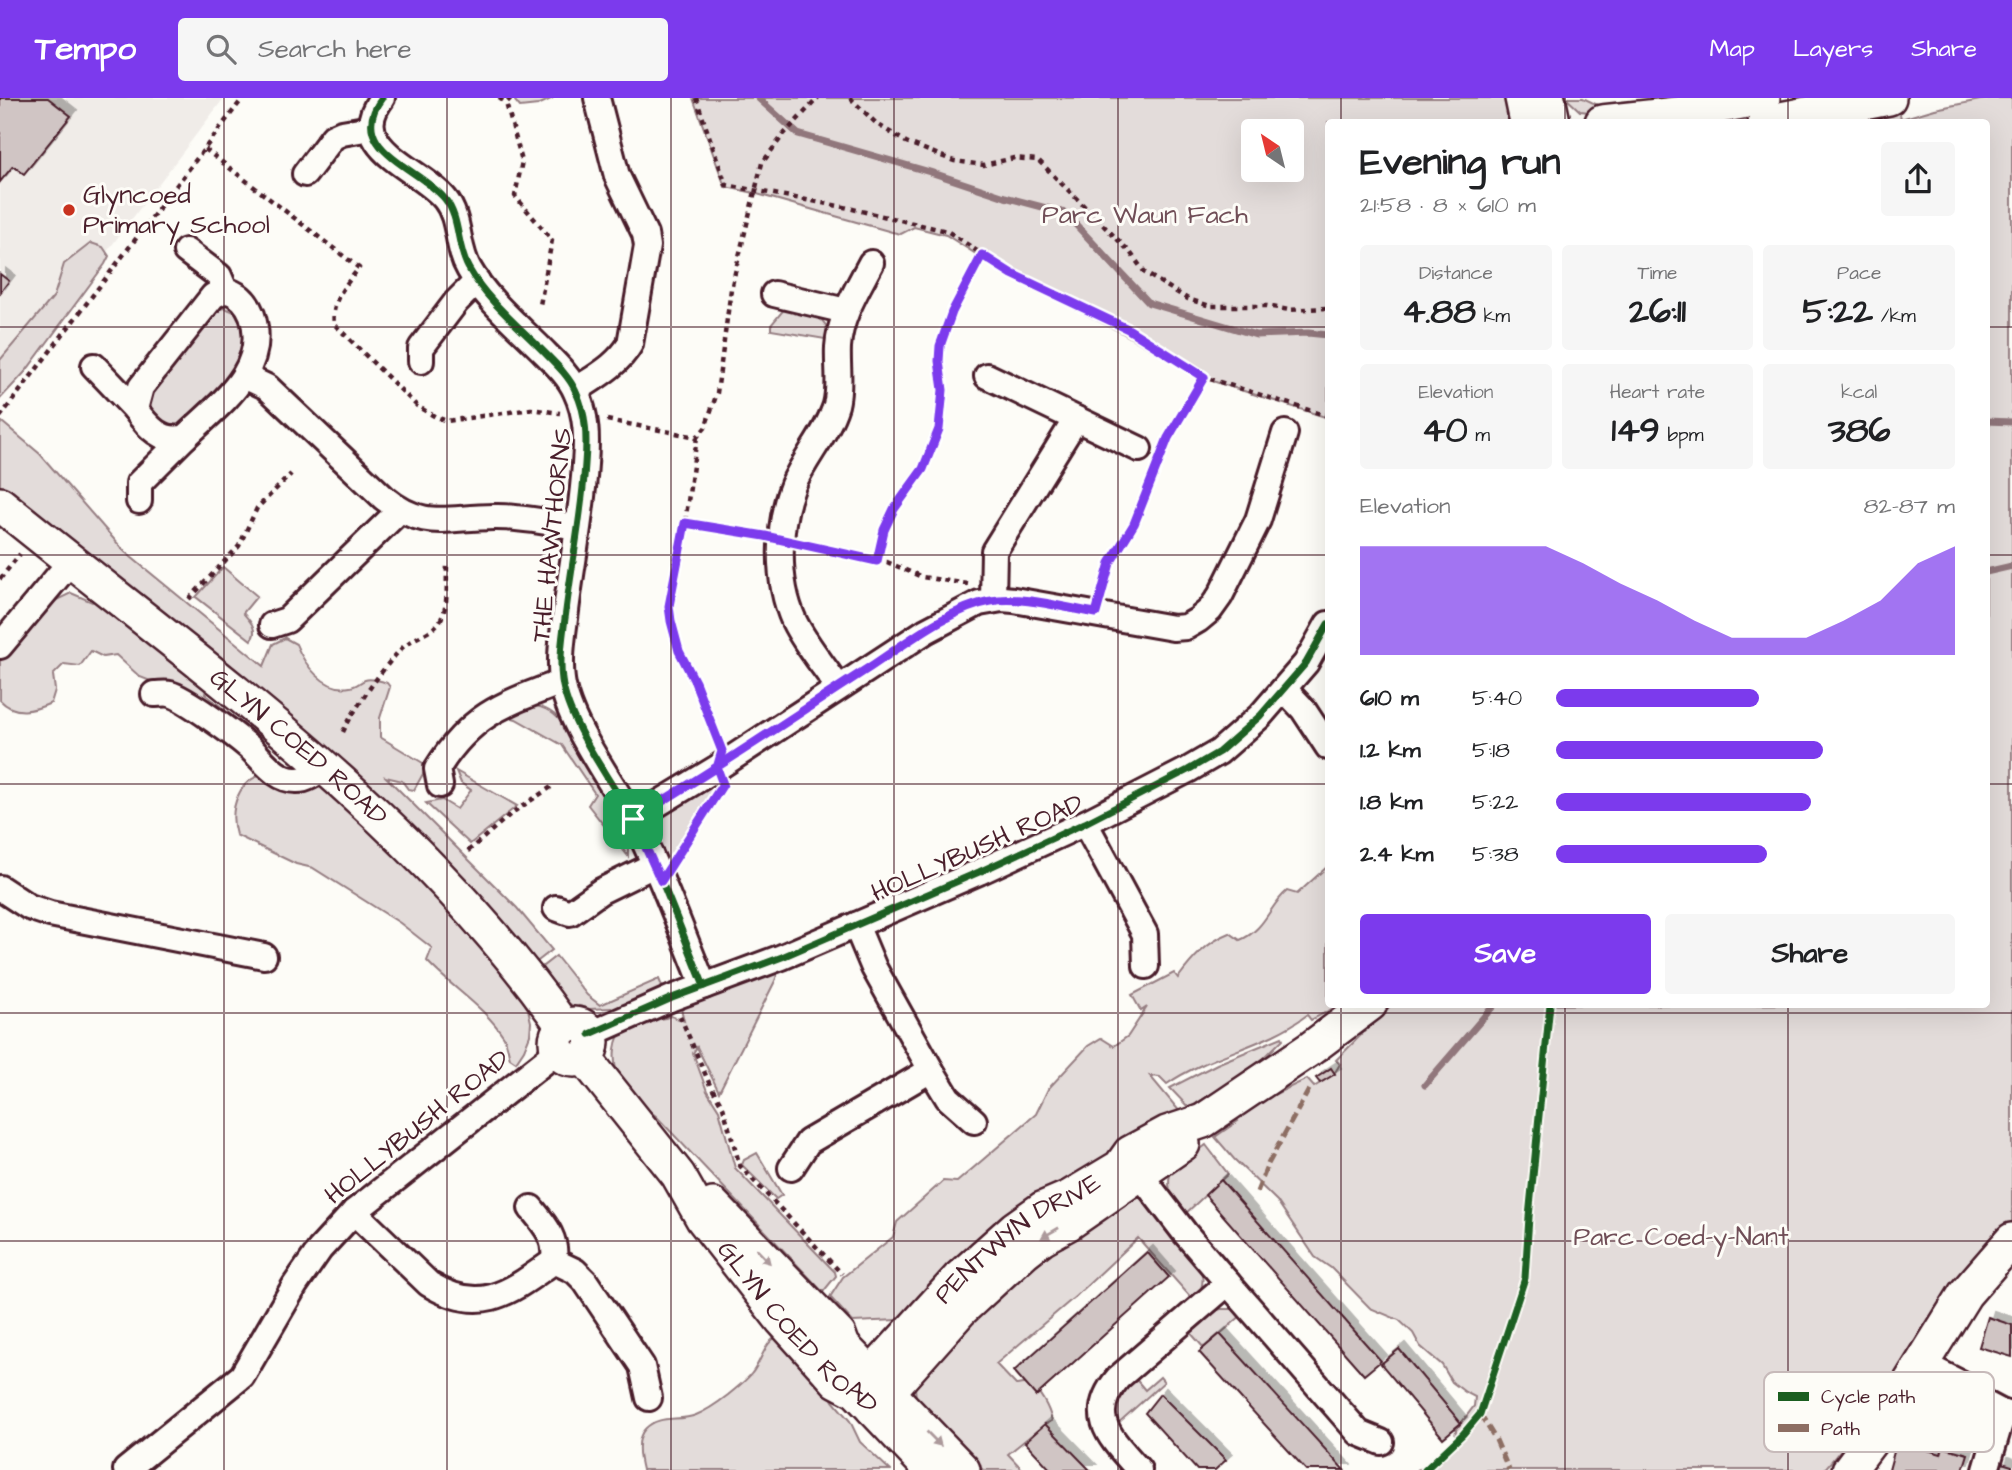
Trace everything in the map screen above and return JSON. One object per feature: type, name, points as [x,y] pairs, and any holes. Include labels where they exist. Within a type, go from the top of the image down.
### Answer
[{"type":"street","points":[[305,174],[333,137],[371,128],[371,118],[382,98]]},
{"type":"street","name":"THE HAWTHORNS","points":[[576,390],[614,363],[630,344],[647,246],[645,234],[617,176],[597,98]]},
{"type":"street","points":[[1522,98],[1526,119]]},
{"type":"street","points":[[1548,98],[1552,119]]},
{"type":"street","points":[[1630,119],[1676,114],[1763,98]]},
{"type":"street","points":[[1780,119],[1889,98]]},
{"type":"street","name":"THE HAWTHORNS","points":[[371,128],[385,151],[446,200],[456,222],[462,254],[477,281],[564,373],[576,390],[585,416],[584,475],[561,649],[562,682],[573,716],[633,819],[704,986]]},
{"type":"street","points":[[186,251],[219,275],[225,290]]},
{"type":"street","points":[[838,687],[794,621],[783,578],[781,541],[787,504],[794,484],[836,405],[839,386],[838,347],[846,310],[871,263]]},
{"type":"street","points":[[421,361],[421,348],[456,302],[477,281]]},
{"type":"street","points":[[135,409],[141,387],[213,296],[225,290],[243,299],[252,317],[254,345],[246,377],[139,483],[139,501]]},
{"type":"street","points":[[774,294],[846,310]]},
{"type":"street","points":[[94,366],[159,435],[177,439],[185,437]]},
{"type":"street","points":[[988,376],[1139,449]]},
{"type":"street","name":"THE HAWTHORNS","points":[[246,377],[267,387],[399,511],[420,519],[439,521],[497,517],[578,527]]},
{"type":"street","points":[[993,593],[994,551],[1076,419]]},
{"type":"street","points":[[993,593],[1014,600],[1173,628],[1186,626],[1210,610],[1220,596],[1258,520],[1285,433]]},
{"type":"street","name":"GLYN COED ROAD","points":[[0,504],[325,766],[422,857],[518,965],[574,1042],[678,1175],[702,1219],[774,1311],[837,1381],[872,1392],[962,1470]]},
{"type":"street","points":[[272,625],[287,620],[399,511]]},
{"type":"street","points":[[0,646],[71,561]]},
{"type":"street","points":[[633,819],[717,768],[944,620],[993,593]]},
{"type":"street","name":"HOLLYBUSH ROAD","points":[[126,1470],[242,1376],[295,1285],[320,1249],[354,1212],[574,1042],[672,998],[782,957],[979,873],[1086,823],[1219,752],[1260,716],[1284,689],[1306,663],[1325,629]]},
{"type":"street","name":"THE HAWTHORNS","points":[[440,785],[437,769],[449,750],[477,720],[496,709],[562,682]]},
{"type":"street","points":[[1284,689],[1303,709],[1325,742]]},
{"type":"street","points":[[154,694],[171,694],[195,709],[250,747],[268,766],[285,777],[296,780],[305,778],[325,766]]},
{"type":"street","name":"HOLLYBUSH ROAD","points":[[1086,823],[1145,934],[1146,966]]},
{"type":"street","points":[[556,908],[570,913],[601,891],[658,873]]},
{"type":"street","points":[[0,888],[29,907],[50,914],[264,956]]},
{"type":"street","name":"HOLLYBUSH ROAD","points":[[856,925],[874,968],[931,1070],[948,1098],[974,1121]]},
{"type":"street","name":"PENTWYN DRIVE","points":[[872,1392],[898,1344],[958,1278],[1015,1228],[1042,1209],[1180,1149],[1203,1121],[1310,1049],[1365,1008]]},
{"type":"street","points":[[791,1168],[808,1142],[931,1070]]},
{"type":"street","points":[[1127,1172],[1145,1181],[1185,1233],[1359,1433],[1381,1442]]},
{"type":"street","name":"PENTWYN DRIVE","points":[[872,1392],[1016,1259],[1042,1237],[1069,1223],[1127,1172]]},
{"type":"street","name":"GLYN COED ROAD","points":[[678,1175],[719,1210],[839,1335],[872,1392],[931,1470]]},
{"type":"street","points":[[354,1212],[429,1284],[443,1293],[474,1301],[511,1292],[554,1261],[556,1248],[551,1235],[531,1208]]},
{"type":"street","points":[[1916,1372],[1965,1294],[2012,1240]]},
{"type":"street","points":[[554,1261],[575,1271],[585,1281],[642,1366],[649,1398]]},
{"type":"street","points":[[1139,1470],[1105,1429],[1102,1416],[1105,1396],[1118,1378],[1228,1283]]},
{"type":"street","name":"GLYN COED ROAD","points":[[839,1335],[881,1346],[898,1344]]},
{"type":"street","points":[[1921,1363],[1939,1372]]},
{"type":"street","points":[[1994,1449],[2007,1414]]},
{"type":"street","points":[[1849,1470],[1862,1452]]},
{"type":"street","points":[[1986,1470],[1993,1452]]},
{"type":"path","points":[[0,417],[243,98]]},
{"type":"path","points":[[499,98],[506,103],[522,161],[515,197],[552,240],[540,305]]},
{"type":"path","points":[[506,103],[510,98]]},
{"type":"path","points":[[696,98],[726,185],[844,207],[947,231],[1012,274],[1128,329],[1204,377],[1325,415]]},
{"type":"path","points":[[784,134],[818,98]]},
{"type":"path","points":[[850,98],[877,124],[906,142],[954,161],[984,165],[1014,158],[1038,160],[1130,252],[1145,273],[1188,299],[1210,306],[1266,306],[1289,310],[1325,308]]},
{"type":"path","points":[[877,561],[884,530],[894,509],[923,469],[939,429],[943,390],[940,346],[952,312],[982,255]]},
{"type":"path","points":[[1096,613],[1110,563],[1134,524],[1168,438],[1204,377]]},
{"type":"path","points":[[658,873],[723,784],[717,768],[722,751],[695,682],[679,651],[669,606],[685,523],[697,437]]},
{"type":"path","points":[[189,599],[239,546],[257,508],[291,474]]},
{"type":"path","points":[[685,523],[765,536],[887,562],[922,578],[993,593]]},
{"type":"path","points":[[343,732],[350,717],[402,647],[432,630],[439,622],[445,604],[447,566]]},
{"type":"path","points":[[468,851],[512,813],[554,785]]},
{"type":"path","points":[[672,998],[710,1085],[723,1107],[740,1166],[842,1274]]},
{"type":"shaded area","name":"Glyncoed Primary School","points":[[0,98],[224,98],[0,392]]},
{"type":"green space","points":[[516,98],[553,98],[538,105],[520,107],[515,101]]},
{"type":"green space","name":"Parc Waun Fach","points":[[693,98],[1506,98],[1515,119],[1325,119],[1325,417],[1200,377],[1119,331],[1012,277],[946,235],[914,227],[901,234],[725,187]]},
{"type":"green space","points":[[1566,98],[1583,98],[1600,106],[1599,113],[1580,111]]},
{"type":"green space","name":"Parc Coed-y-Nant","points":[[1990,98],[2012,98],[2012,1225],[1950,1297],[1898,1372],[1764,1372],[1764,1452],[1839,1452],[1824,1470],[1417,1470],[1441,1461],[1453,1449],[1456,1430],[1474,1406],[1475,1397],[1452,1382],[1442,1365],[1420,1346],[1413,1333],[1399,1320],[1370,1308],[1331,1268],[1315,1257],[1277,1201],[1215,1137],[1238,1121],[1235,1117],[1252,1105],[1307,1079],[1314,1087],[1334,1074],[1340,1064],[1336,1060],[1388,1008],[1990,1008],[1990,119],[1901,119]]},
{"type":"green space","name":"Parc Coed-y-Nant","points":[[1899,109],[1901,119],[1844,119]]},
{"type":"green space","points":[[91,243],[103,247],[109,256],[105,264],[26,371],[0,399],[0,360],[54,296],[64,264]]},
{"type":"green space","points":[[225,308],[239,314],[245,328],[240,369],[185,425],[164,424],[155,416],[149,395],[218,309]]},
{"type":"green space","points":[[785,308],[819,318],[824,322],[829,336],[825,339],[771,330],[771,325]]},
{"type":"green space","points":[[2,422],[40,454],[125,552],[264,666],[273,644],[285,638],[296,644],[316,675],[332,685],[352,687],[370,679],[387,683],[390,687],[380,718],[380,737],[423,763],[424,772],[414,790],[408,789],[402,781],[386,777],[517,908],[552,950],[534,964],[0,489]]},
{"type":"green space","points":[[223,567],[257,596],[243,613],[254,629],[251,640],[196,597]]},
{"type":"green space","points":[[71,593],[92,602],[98,599],[206,689],[205,694],[249,729],[247,733],[171,689],[140,677],[116,655],[103,657],[91,651],[80,666],[64,664],[53,675],[55,690],[51,703],[24,710],[6,705],[0,700],[0,654],[48,604]]},
{"type":"green space","points":[[536,706],[554,714],[567,729],[632,842],[628,843],[628,856],[588,805],[595,794],[562,745],[509,717],[527,707]]},
{"type":"green space","points":[[456,771],[517,806],[470,844],[426,803],[442,800],[457,809],[471,790],[461,783]]},
{"type":"green space","points":[[268,774],[321,782],[446,896],[517,990],[528,1009],[530,1035],[516,1062],[510,1058],[505,1039],[496,1026],[427,961],[432,948],[400,923],[313,868],[296,864],[236,835],[234,814],[238,796],[250,781]]},
{"type":"green space","points":[[718,779],[719,784],[666,868],[653,837],[659,816]]},
{"type":"green space","points":[[1325,869],[1325,1008],[1334,1008],[1311,1020],[1307,1015],[1273,1035],[1201,1065],[1167,1084],[1160,1077],[1150,1076],[1181,1113],[904,1324],[898,1320],[853,1322],[830,1297],[843,1277],[893,1237],[897,1222],[943,1181],[957,1182],[1036,1114],[1048,1089],[1088,1046],[1101,1038],[1114,1046],[1128,1036],[1147,1007],[1141,1011],[1132,995],[1174,973],[1178,978],[1214,941],[1230,933],[1240,940],[1248,936],[1287,891],[1297,894]]},
{"type":"green space","points":[[556,956],[587,995],[600,1005],[659,979],[664,991],[611,1011],[611,1008],[577,1008],[563,1000],[538,970]]},
{"type":"green space","points":[[776,968],[775,981],[719,1092],[697,1047],[693,1053],[707,1091],[719,1110],[735,1168],[835,1272],[836,1276],[823,1292],[656,1116],[631,1096],[616,1071],[615,1046],[619,1036],[637,1022],[671,1016],[684,1021],[680,1004]]},
{"type":"green space","points":[[1282,1037],[1246,1076],[1217,1096],[1213,1093],[1189,1108],[1170,1088],[1217,1064]]},
{"type":"green space","points":[[1206,1145],[1228,1174],[1184,1215],[1170,1191],[1170,1172],[1173,1165],[1186,1160]]},
{"type":"green space","points":[[757,1153],[782,1195],[776,1199],[742,1165],[744,1160]]},
{"type":"green space","points":[[1136,1196],[1144,1198],[1194,1258],[1202,1275],[1198,1295],[1194,1301],[1138,1238],[1076,1296],[996,1364],[1016,1385],[1026,1384],[1036,1389],[1052,1421],[1008,1454],[1023,1470],[983,1470],[916,1399],[915,1387],[926,1356],[1049,1249],[1063,1247],[1069,1238]]},
{"type":"green space","points":[[1232,1309],[1242,1315],[1204,1348],[1189,1331],[1211,1312]]},
{"type":"green space","points":[[780,1335],[824,1380],[833,1401],[850,1421],[860,1442],[890,1470],[642,1470],[639,1443],[645,1429],[656,1421],[696,1415],[717,1403],[750,1376],[767,1346]]},
{"type":"green space","points":[[1134,1377],[1145,1390],[1160,1377],[1164,1382],[1115,1426],[1114,1405]]},
{"type":"building","points":[[0,98],[48,98],[71,116],[24,174],[13,166],[0,182]]},
{"type":"building","points":[[0,274],[9,281],[0,293]]},
{"type":"building","points":[[1331,1068],[1335,1074],[1320,1083],[1316,1078]]},
{"type":"building","points":[[1221,1180],[1381,1361],[1364,1375],[1205,1195]]},
{"type":"building","points":[[1147,1252],[1169,1277],[1036,1396],[1014,1371]]},
{"type":"building","points":[[1988,1317],[2012,1325],[2012,1357],[1979,1347]]},
{"type":"building","points":[[1220,1334],[1344,1470],[1306,1470],[1199,1352]]},
{"type":"building","points":[[1399,1349],[1461,1423],[1443,1438],[1381,1364]]},
{"type":"building","points":[[1160,1394],[1226,1460],[1215,1470],[1197,1470],[1145,1413]]},
{"type":"building","points":[[1045,1424],[1090,1470],[1051,1470],[1025,1442]]},
{"type":"building","points":[[1894,1452],[1968,1454],[1963,1470],[1889,1470]]},
{"type":"building","points":[[2002,1463],[2012,1466],[2012,1470],[2000,1470]]},
{"type":"waterway","points":[[758,98],[798,134],[1065,213],[1149,303],[1256,335],[1325,335]]},
{"type":"waterway","points":[[1990,421],[2012,422]]},
{"type":"waterway","points":[[1990,571],[2012,566]]},
{"type":"waterway","points":[[1425,1085],[1492,1008]]},
{"type":"marked path","points":[[1257,1192],[1268,1164],[1311,1086]]},
{"type":"marked path","points":[[1480,1414],[1496,1440],[1509,1470]]},
{"type":"cycle path","points":[[382,98],[373,115],[372,131],[379,144],[390,156],[445,199],[454,215],[465,260],[476,281],[563,372],[580,401],[586,455],[563,637],[562,680],[566,698],[584,738],[632,817],[650,854],[704,986]]},
{"type":"cycle path","points":[[590,1034],[672,998],[782,957],[979,872],[1085,823],[1188,770],[1219,752],[1260,716],[1306,663],[1325,629]]},
{"type":"cycle path","points":[[1425,1470],[1480,1414],[1525,1278],[1550,1008]]},
{"type":"place","name":"Glyncoed Primary School","points":[[69,210]]},
{"type":"route","points":[[633,819],[661,881],[723,784],[717,768],[722,751],[695,682],[679,651],[671,621],[669,606],[685,523],[765,536],[877,561],[884,530],[894,509],[923,469],[933,447],[943,407],[940,346],[945,327],[982,255],[1012,274],[1128,329],[1204,377],[1168,438],[1134,524],[1110,563],[1096,613],[1002,599],[979,603],[963,610],[926,631],[717,768],[633,819]]}]
